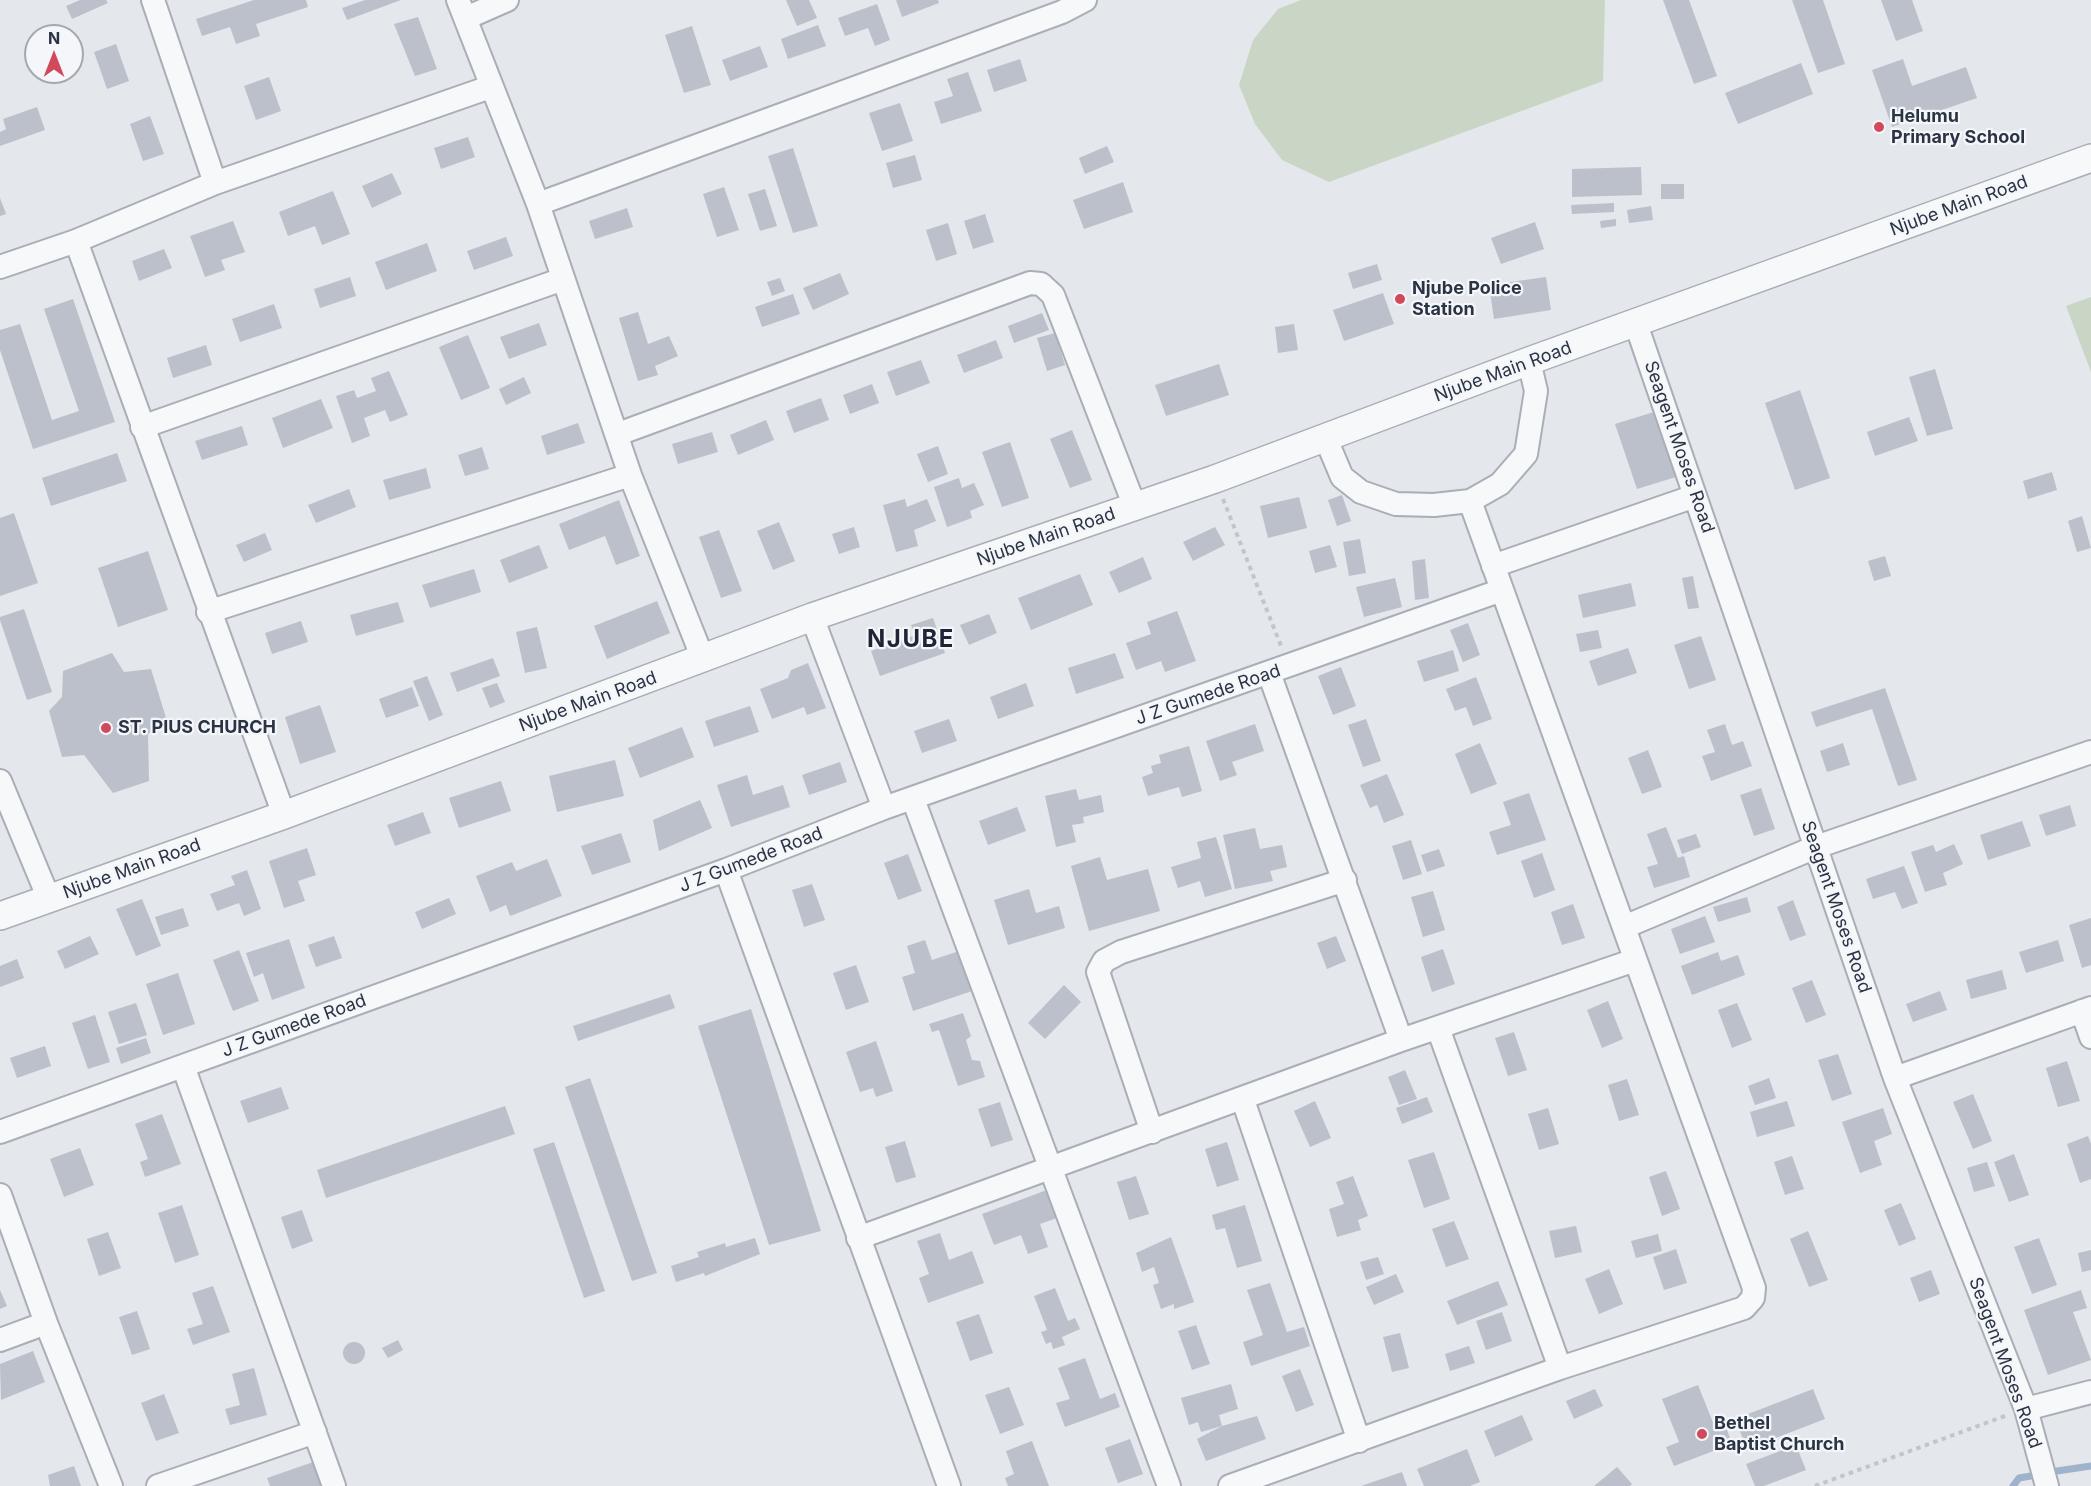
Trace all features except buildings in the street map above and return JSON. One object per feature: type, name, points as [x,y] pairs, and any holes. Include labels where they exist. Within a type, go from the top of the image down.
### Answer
[{"type":"street","points":[[153,0],[215,183]]},
{"type":"street","points":[[507,0],[462,9],[490,87],[538,204],[618,434],[630,475],[703,659]]},
{"type":"street","points":[[538,204],[1062,12],[1085,0]]},
{"type":"street","points":[[0,267],[76,241],[215,183],[490,87]]},
{"type":"street","name":"Njube Main Road","points":[[0,916],[284,815],[812,617],[1215,479],[1529,361],[2091,158]]},
{"type":"street","points":[[76,241],[208,612],[284,815]]},
{"type":"street","points":[[142,427],[563,279]]},
{"type":"street","points":[[618,434],[1030,283],[1041,284],[1053,295],[1135,507]]},
{"type":"street","name":"Seagent Moses Road","points":[[1636,324],[1895,1078],[2026,1409],[2047,1486]]},
{"type":"street","points":[[1326,439],[1342,477],[1361,492],[1396,504],[1434,505],[1470,501],[1500,484],[1526,454],[1536,391],[1529,361]]},
{"type":"street","points":[[208,612],[630,475]]},
{"type":"street","points":[[1493,566],[1695,496]]},
{"type":"street","points":[[1230,1486],[1560,1368],[1744,1308],[1753,1298],[1754,1288],[1470,501]]},
{"type":"street","name":"J Z Gumede Road","points":[[0,1132],[726,870],[884,808],[1502,590]]},
{"type":"street","points":[[812,617],[884,808]]},
{"type":"street","points":[[1279,670],[1345,880],[1401,1040]]},
{"type":"street","points":[[1624,927],[1816,848],[2091,752]]},
{"type":"street","points":[[0,781],[50,899]]},
{"type":"street","points":[[913,799],[1169,1486]]},
{"type":"street","points":[[726,870],[949,1486]]},
{"type":"street","points":[[1152,1132],[1098,972],[1104,961],[1121,952],[1345,880]]},
{"type":"street","points":[[858,1238],[1243,1100],[1401,1040],[1635,960]]},
{"type":"street","points":[[1895,1078],[2086,1009],[2091,1037]]},
{"type":"street","points":[[1438,1028],[1560,1368]]},
{"type":"street","points":[[183,1066],[334,1486]]},
{"type":"street","points":[[1243,1100],[1359,1441]]},
{"type":"street","points":[[0,1195],[46,1323],[111,1486]]},
{"type":"street","points":[[0,1340],[46,1323]]},
{"type":"street","points":[[2026,1409],[2091,1392]]},
{"type":"street","points":[[158,1486],[315,1432]]},
{"type":"path","points":[[1215,479],[1279,670]]},
{"type":"path","points":[[1815,1486],[2026,1409]]},
{"type":"green space","points":[[1301,0],[1605,0],[1603,81],[1329,182],[1282,160],[1255,124],[1239,85],[1253,40],[1278,9]]},
{"type":"green space","points":[[2091,297],[2091,372],[2066,306]]},
{"type":"waterway","points":[[2057,1471],[2091,1466]]},
{"type":"waterway","points":[[2013,1486],[2019,1478],[2031,1476]]},
{"type":"place","name":"Helumu Primary School","points":[[1879,127]]},
{"type":"place","name":"Njube Police Station","points":[[1400,299]]},
{"type":"place","name":"ST. PIUS CHURCH","points":[[106,728]]},
{"type":"place","name":"Bethel Baptist Church","points":[[1702,1434]]},
{"type":"district","name":"NJUBE","points":[[911,640]]}]
